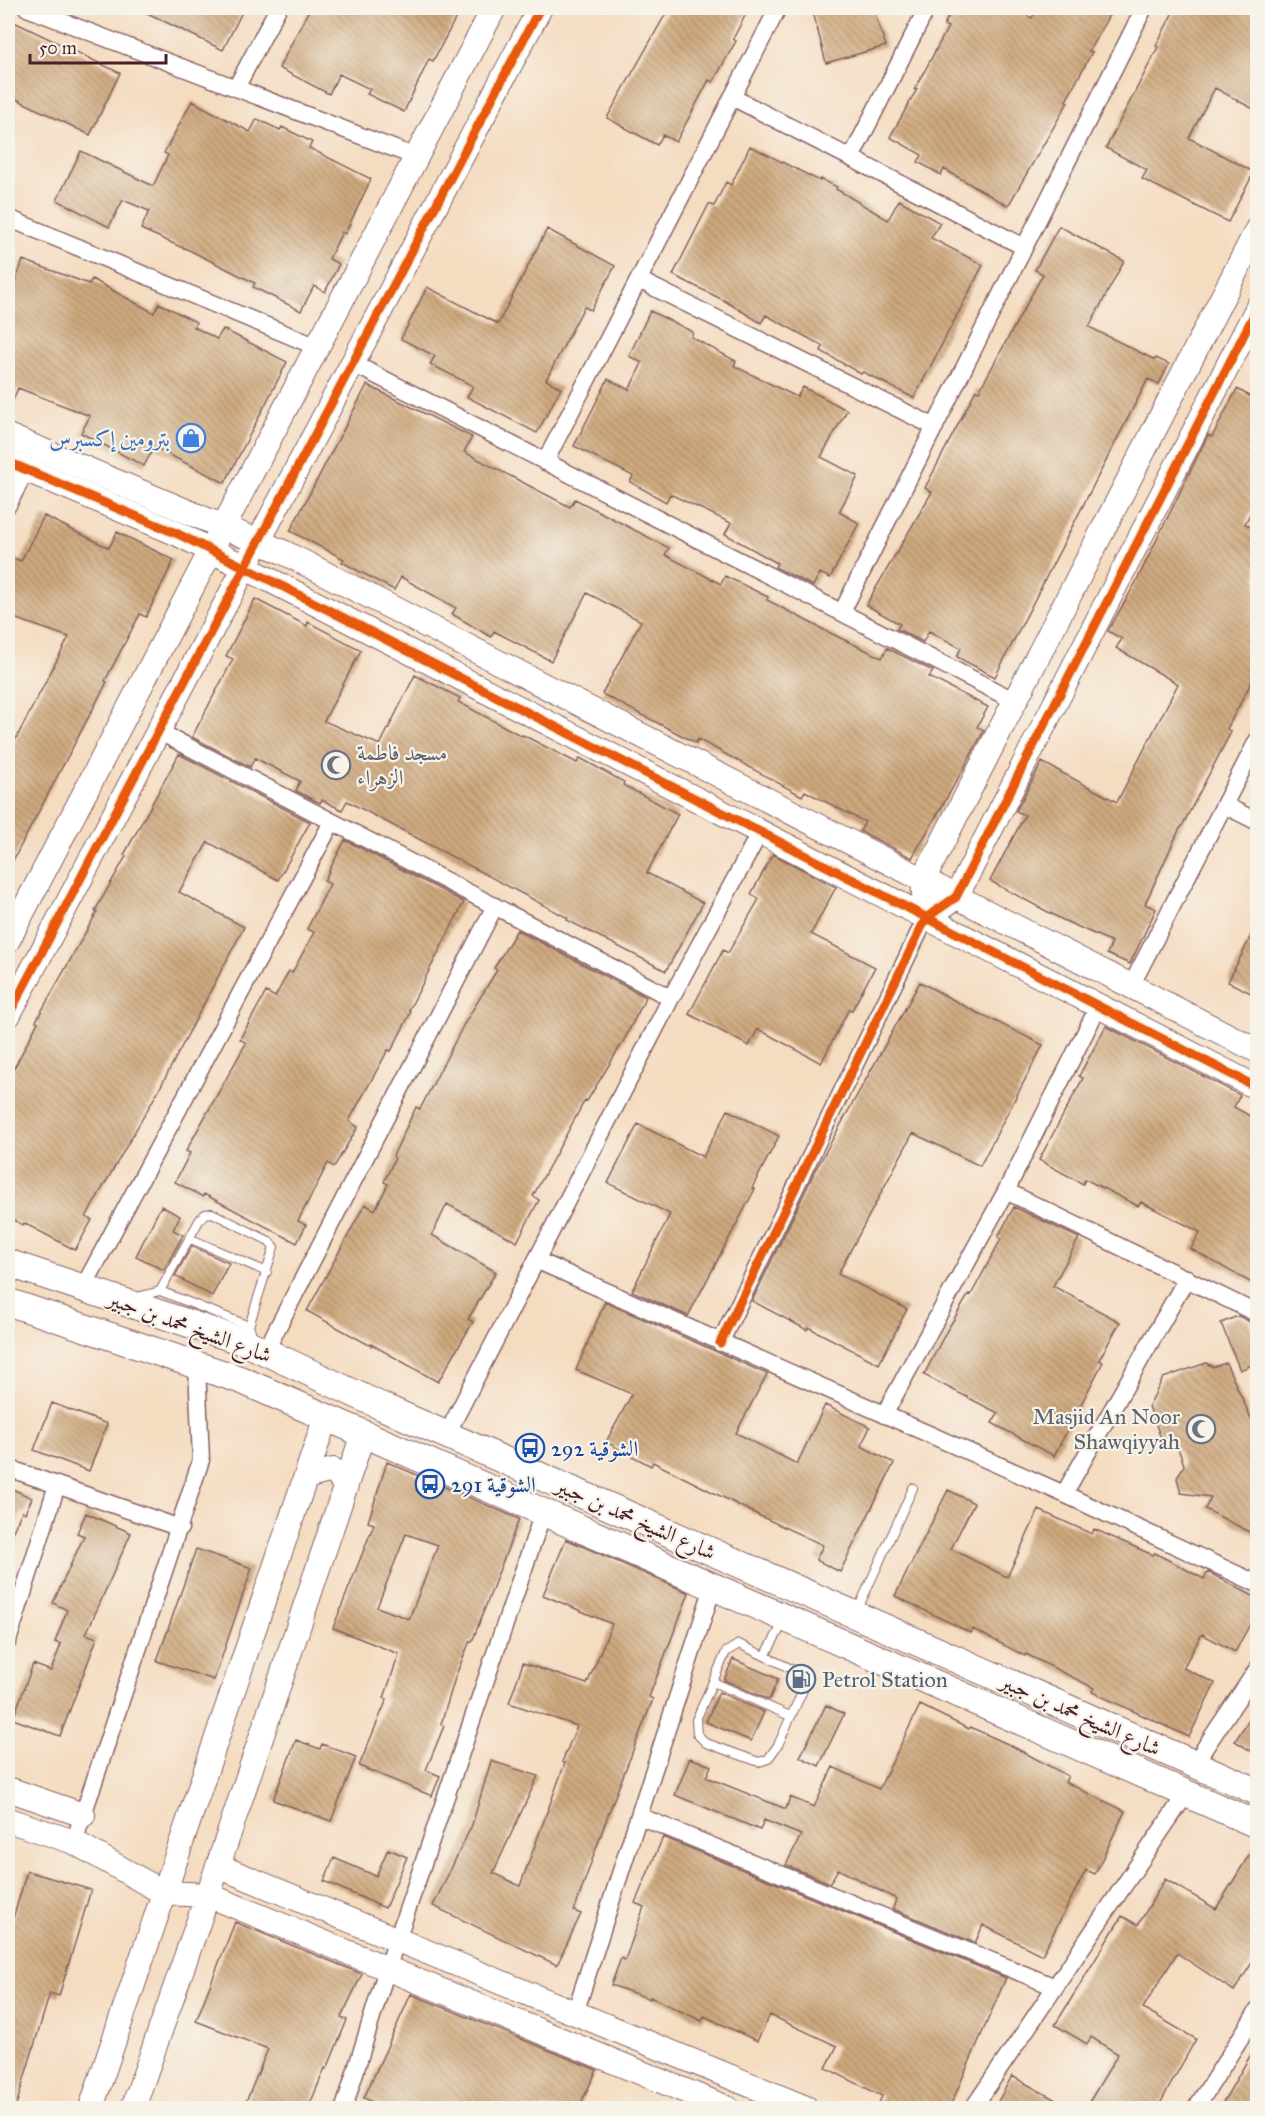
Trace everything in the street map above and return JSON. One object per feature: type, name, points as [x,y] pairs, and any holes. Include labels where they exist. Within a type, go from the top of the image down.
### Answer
[{"type":"main road","name":"شارع الشيخ محمد بن جبير","points":[[8,1263],[257,1342],[447,1434],[1257,1792]]},
{"type":"main road","name":"شارع الشيخ محمد بن جبير","points":[[8,1303],[241,1380],[784,1620],[1257,1825]]},
{"type":"street","points":[[27,8],[51,12],[236,88],[416,157]]},
{"type":"street","points":[[236,88],[278,8]]},
{"type":"street","points":[[8,940],[494,8]]},
{"type":"street","points":[[8,1016],[540,8]]},
{"type":"street","points":[[545,462],[778,8]]},
{"type":"street","points":[[851,158],[927,8]]},
{"type":"street","points":[[842,612],[1142,9]]},
{"type":"street","points":[[732,97],[1024,248]]},
{"type":"street","points":[[8,218],[317,346]]},
{"type":"street","points":[[926,918],[922,880],[1257,228]]},
{"type":"street","points":[[639,280],[935,428]]},
{"type":"street","points":[[720,1343],[926,918],[956,897],[1257,307]]},
{"type":"street","points":[[352,363],[1015,700]]},
{"type":"street","points":[[8,436],[222,528],[284,552],[1257,1051]]},
{"type":"street","points":[[8,505],[16,466],[178,534],[1257,1088]]},
{"type":"street","points":[[158,731],[671,998]]},
{"type":"street","points":[[1131,986],[1257,740]]},
{"type":"street","points":[[1224,805],[1257,822]]},
{"type":"street","points":[[83,1288],[332,822]]},
{"type":"street","points":[[447,1434],[671,998],[760,832]]},
{"type":"street","points":[[257,1342],[495,906]]},
{"type":"street","points":[[884,1415],[1006,1191],[1098,1007]]},
{"type":"street","points":[[1006,1191],[1257,1314]]},
{"type":"street","points":[[536,1260],[1064,1494],[1257,1584]]},
{"type":"street","points":[[1064,1494],[1187,1278]]},
{"type":"street","points":[[74,1842],[201,1460],[197,1366]]},
{"type":"street","points":[[91,2109],[326,1418]]},
{"type":"street","points":[[133,2109],[218,1866],[363,1434]]},
{"type":"street","points":[[8,1468],[180,1528]]},
{"type":"street","points":[[306,1477],[333,1470],[346,1486]]},
{"type":"street","points":[[8,1641],[57,1485]]},
{"type":"street","points":[[344,2109],[387,1969],[543,1513]]},
{"type":"street","points":[[575,2013],[713,1587]]},
{"type":"street","points":[[1194,1764],[1257,1668]]},
{"type":"street","points":[[8,1790],[83,1815]]},
{"type":"street","points":[[973,2109],[1186,1794]]},
{"type":"street","points":[[639,1816],[1056,1987]]},
{"type":"street","points":[[8,1820],[74,1842],[164,1893],[208,1895],[727,2109]]},
{"type":"street","points":[[218,1866],[806,2109]]},
{"type":"street","points":[[1196,2109],[1257,2010]]},
{"type":"lane","points":[[123,1301],[160,1291],[257,1342],[267,1272],[274,1247],[269,1241],[212,1213],[205,1214],[160,1291]]},
{"type":"lane","points":[[189,1238],[267,1272]]},
{"type":"lane","points":[[855,1614],[914,1488]]},
{"type":"lane","points":[[765,1656],[784,1620]]},
{"type":"lane","points":[[740,1644],[796,1671],[802,1677],[803,1690],[778,1745],[768,1759],[759,1762],[706,1743],[697,1734],[696,1720],[713,1682],[726,1652],[740,1644]]},
{"type":"lane","points":[[713,1682],[790,1716]]},
{"type":"building","points":[[137,8],[244,8],[223,50]]},
{"type":"building","points":[[310,8],[461,8],[433,61],[429,59],[404,112],[367,94],[370,89],[339,74],[329,94],[279,68]]},
{"type":"building","points":[[669,8],[749,8],[733,39],[736,41],[713,82],[709,80],[676,142],[663,135],[657,145],[607,118]]},
{"type":"building","points":[[812,8],[873,8],[886,46],[826,63]]},
{"type":"building","points":[[953,8],[1012,8],[1032,18],[1038,8],[1113,8],[1089,51],[1092,52],[1066,101],[1068,102],[1008,206],[944,169],[941,175],[918,162],[922,155],[890,137],[948,27],[944,25]]},
{"type":"building","points":[[1175,8],[1257,8],[1257,111],[1215,88],[1189,138],[1254,172],[1228,222],[1142,179],[1147,170],[1106,148],[1158,47],[1156,46]]},
{"type":"building","points":[[8,19],[120,73],[90,135],[8,95]]},
{"type":"building","points":[[192,101],[250,132],[257,119],[280,130],[282,127],[312,142],[309,148],[371,179],[345,234],[342,232],[329,259],[339,264],[325,292],[314,286],[301,311],[253,287],[255,283],[141,229],[149,211],[123,200],[109,227],[57,200],[81,151],[153,186],[168,155],[164,153]]},
{"type":"building","points":[[750,146],[820,181],[821,179],[837,187],[836,189],[888,220],[899,200],[940,223],[931,238],[983,265],[914,398],[863,372],[861,374],[821,351],[823,346],[766,315],[761,323],[725,301],[673,275],[709,204],[714,206],[726,182],[731,185]]},
{"type":"building","points":[[1059,226],[1124,261],[1089,327],[1155,360],[1156,358],[1169,364],[1159,384],[1148,379],[995,677],[957,657],[961,648],[929,631],[923,642],[897,629],[900,624],[866,605],[932,492],[925,488],[976,390],[979,391],[1043,274],[1035,270]]},
{"type":"building","points":[[547,229],[615,266],[591,310],[584,307],[546,380],[561,388],[537,433],[467,397],[473,386],[430,364],[435,356],[401,339],[427,287],[498,324]]},
{"type":"building","points":[[23,260],[89,284],[92,279],[154,313],[159,303],[196,322],[194,327],[217,339],[223,329],[287,362],[225,483],[154,447],[144,466],[81,433],[90,416],[18,388],[8,413],[8,302]]},
{"type":"building","points":[[650,311],[693,332],[691,337],[736,361],[734,366],[797,397],[803,387],[847,410],[821,457],[858,476],[839,512],[859,523],[830,578],[820,573],[813,586],[775,567],[777,563],[725,534],[731,523],[670,494],[666,502],[630,482],[633,476],[574,446],[608,379],[629,390],[642,363],[629,356]]},
{"type":"building","points":[[367,385],[472,437],[464,452],[570,507],[575,499],[669,548],[665,555],[721,584],[725,576],[768,597],[767,600],[826,631],[882,658],[887,648],[933,671],[929,677],[988,707],[977,727],[984,730],[912,858],[860,831],[865,822],[805,791],[802,796],[698,739],[696,743],[602,694],[641,621],[587,593],[551,661],[494,631],[491,637],[452,614],[456,608],[401,577],[394,590],[342,562],[344,559],[290,531]]},
{"type":"building","points":[[1237,389],[1257,400],[1257,500],[1245,524],[1257,530],[1257,671],[1227,729],[1231,732],[1180,828],[1145,904],[1156,909],[1130,964],[1107,954],[1112,942],[1063,920],[990,881],[1025,815],[1016,811],[1042,762],[1117,802],[1178,684],[1116,648],[1122,639],[1108,631],[1136,582],[1208,435],[1212,437]]},
{"type":"building","points":[[44,516],[109,548],[117,532],[174,560],[146,617],[140,614],[105,681],[107,682],[8,870],[8,754],[69,637],[8,616],[8,556],[21,561]]},
{"type":"building","points":[[255,599],[307,626],[308,622],[361,650],[324,721],[380,745],[415,675],[460,698],[458,702],[522,736],[577,763],[580,758],[624,782],[623,785],[678,814],[647,873],[703,903],[666,971],[347,801],[342,810],[322,800],[320,803],[296,791],[300,781],[255,758],[250,767],[192,737],[233,659],[226,656]]},
{"type":"building","points":[[179,754],[310,822],[278,880],[208,842],[179,892],[244,927],[161,1086],[86,1217],[92,1220],[75,1250],[8,1217],[8,1080],[38,1022],[36,1021],[97,912],[95,911],[126,856],[124,855]]},
{"type":"building","points":[[345,840],[464,902],[409,1010],[411,1012],[391,1051],[388,1050],[349,1121],[358,1127],[334,1167],[328,1163],[298,1221],[306,1225],[297,1243],[204,1194],[203,1197],[175,1182],[190,1153],[186,1151],[246,1043],[240,1039],[266,992],[275,997],[289,971],[292,973],[314,932],[307,929],[330,884],[324,881]]},
{"type":"building","points":[[773,854],[836,887],[811,934],[875,967],[852,1010],[849,1009],[821,1063],[758,1029],[749,1046],[689,1014],[723,950],[728,953],[759,899],[751,894]]},
{"type":"building","points":[[1257,924],[1257,996],[1228,982]]},
{"type":"building","points":[[517,930],[646,997],[623,1042],[587,1101],[585,1100],[533,1196],[539,1200],[517,1242],[447,1204],[432,1235],[496,1272],[468,1319],[473,1322],[438,1382],[307,1311],[365,1204],[375,1210],[388,1184],[384,1182],[395,1158],[393,1156],[416,1107],[420,1109],[464,1024],[497,970],[494,968]]},
{"type":"building","points":[[920,982],[1043,1045],[980,1166],[913,1133],[838,1274],[907,1309],[879,1364],[752,1301],[816,1169]]},
{"type":"building","points":[[1106,1026],[1240,1095],[1234,1107],[1257,1120],[1257,1286],[1191,1249],[1200,1232],[1141,1202],[1138,1206],[1085,1179],[1083,1184],[1039,1160],[1083,1078],[1079,1076]]},
{"type":"building","points":[[728,1110],[779,1136],[752,1188],[755,1189],[688,1316],[632,1291],[670,1214],[608,1183],[638,1124],[703,1157]]},
{"type":"building","points":[[161,1206],[180,1216],[173,1230],[183,1235],[164,1270],[136,1256]]},
{"type":"building","points":[[1014,1207],[1079,1238],[1053,1286],[1120,1322],[1099,1360],[1103,1362],[1054,1456],[992,1423],[998,1413],[924,1375],[946,1332],[969,1294],[971,1295],[1001,1239],[998,1237]]},
{"type":"building","points":[[192,1246],[229,1263],[212,1296],[175,1276]]},
{"type":"building","points":[[605,1302],[767,1374],[736,1433],[797,1464],[825,1405],[870,1427],[861,1446],[894,1463],[840,1572],[816,1560],[823,1545],[653,1462],[651,1466],[606,1442],[632,1394],[576,1370]]},
{"type":"building","points":[[1238,1316],[1249,1321],[1257,1342],[1257,1363],[1240,1370],[1221,1323]]},
{"type":"building","name":"Masjid An Noor Shawqiyyah","points":[[1206,1363],[1213,1367],[1226,1363],[1257,1431],[1257,1536],[1205,1509],[1211,1497],[1181,1493],[1177,1478],[1184,1465],[1178,1448],[1162,1441],[1149,1406],[1163,1378]]},
{"type":"building","points":[[52,1403],[107,1424],[89,1471],[34,1450]]},
{"type":"building","points":[[387,1462],[519,1519],[472,1642],[470,1641],[456,1675],[441,1724],[444,1726],[426,1770],[440,1776],[432,1796],[359,1766],[387,1699],[384,1698],[399,1654],[333,1628],[374,1524],[368,1522]],"holes":[[[406,1534],[438,1545],[409,1619],[377,1607]]]},
{"type":"building","points":[[8,1487],[32,1498],[25,1513],[22,1511],[8,1542]]},
{"type":"building","points":[[948,1490],[974,1503],[951,1549],[1007,1577],[1039,1510],[1092,1534],[1094,1529],[1153,1555],[1155,1553],[1204,1579],[1208,1572],[1257,1598],[1257,1611],[1235,1652],[1202,1634],[1183,1668],[1215,1683],[1189,1737],[1092,1692],[1094,1688],[1026,1654],[1025,1656],[973,1629],[971,1633],[895,1596]]},
{"type":"building","points":[[86,1513],[131,1533],[86,1634],[97,1638],[60,1736],[13,1719],[33,1664],[51,1671],[61,1644],[55,1642],[67,1610],[53,1603],[84,1536],[77,1533]]},
{"type":"building","points":[[566,1539],[689,1593],[649,1697],[653,1699],[574,1911],[581,1914],[557,1965],[433,1906],[472,1825],[491,1761],[538,1776],[493,1873],[520,1886],[565,1763],[562,1762],[577,1726],[509,1703],[523,1663],[587,1684],[612,1624],[543,1595]]},
{"type":"building","points":[[196,1549],[252,1568],[214,1680],[157,1661]]},
{"type":"building","points":[[733,1659],[778,1679],[769,1700],[724,1680]]},
{"type":"building","points":[[719,1692],[764,1712],[751,1741],[706,1722]]},
{"type":"building","points":[[826,1705],[844,1714],[819,1766],[800,1757]]},
{"type":"building","points":[[920,1705],[969,1729],[970,1727],[1010,1745],[1068,1776],[1065,1782],[1125,1811],[1095,1874],[1086,1870],[1042,1955],[983,1925],[975,1943],[893,1909],[896,1899],[838,1869],[830,1883],[786,1865],[801,1835],[764,1820],[760,1830],[675,1795],[690,1758],[711,1766],[706,1777],[786,1809],[790,1797],[814,1807],[833,1767],[879,1789]]},
{"type":"building","points":[[1257,1707],[1257,1755],[1235,1741]]},
{"type":"building","points":[[296,1740],[320,1749],[322,1744],[356,1757],[331,1821],[273,1800]]},
{"type":"building","points":[[663,1837],[1006,1978],[949,2109],[887,2109],[878,2105],[882,2096],[826,2068],[837,2046],[770,2015],[757,2041],[704,2016],[702,2021],[650,1997],[650,1999],[611,1985],[621,1958],[625,1960],[644,1907],[635,1903]]},
{"type":"building","points":[[1257,1842],[1257,1955],[1234,1991],[1177,1953],[1143,2008],[1196,2039],[1157,2109],[1085,2109],[1118,2054],[1091,2037],[1087,2044],[1055,2025],[1122,1916],[1138,1925],[1165,1879],[1216,1909]]},
{"type":"building","points":[[388,1849],[407,1857],[385,1908],[324,1881],[334,1858],[376,1876]]},
{"type":"building","points":[[27,1871],[91,1890],[59,1996],[50,1993],[15,2109],[8,2109],[8,1936]]},
{"type":"building","points":[[235,1922],[362,1974],[341,2018],[347,2020],[308,2109],[243,2109],[268,2049],[196,2021]]},
{"type":"building","points":[[411,1994],[597,2070],[578,2109],[387,2109],[364,2098]]},
{"type":"building","points":[[1257,2044],[1257,2109],[1219,2109]]},
{"type":"building","points":[[1012,2076],[1072,2109],[994,2109]]},
{"type":"cycle path","points":[[8,1016],[540,8]]},
{"type":"cycle path","points":[[720,1343],[926,918],[956,897],[1258,307]]},
{"type":"cycle path","points":[[8,462],[178,534],[268,579],[1258,1088]]},
{"type":"place","name":"بترومين إكسبرس","points":[[191,438]]},
{"type":"place","name":"مسجد فاطمة الزهراء","points":[[336,765]]},
{"type":"place","name":"Masjid An Noor Shawqiyyah","points":[[1201,1429]]},
{"type":"place","name":"الشوقية 292","points":[[530,1448]]},
{"type":"place","name":"الشوقية 291","points":[[430,1484]]},
{"type":"place","name":"Petrol Station","points":[[801,1679]]}]
